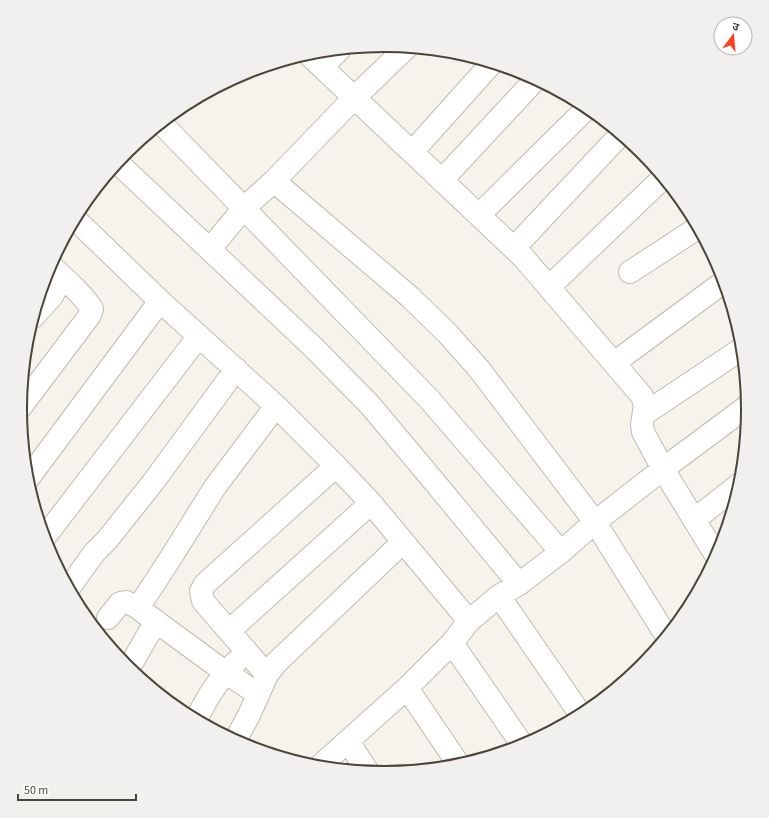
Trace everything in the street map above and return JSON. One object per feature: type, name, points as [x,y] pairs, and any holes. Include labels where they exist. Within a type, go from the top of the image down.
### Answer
[{"type":"street","points":[[210,249],[244,208],[274,181],[354,98],[402,52]]},
{"type":"street","points":[[315,60],[523,256],[642,396],[645,405],[642,424],[643,432],[663,469],[713,550]]},
{"type":"street","points":[[412,152],[488,67]]},
{"type":"street","points":[[442,180],[531,83]]},
{"type":"street","points":[[479,215],[583,112]]},
{"type":"street","points":[[165,127],[429,398],[560,552]]},
{"type":"street","points":[[514,248],[617,138]]},
{"type":"street","points":[[122,166],[313,347],[370,405],[519,584]]},
{"type":"street","points":[[274,181],[410,297],[447,333],[479,369],[595,522],[664,632]]},
{"type":"street","points":[[549,288],[660,181]]},
{"type":"street","points":[[79,223],[160,301],[276,406],[336,466],[371,504],[469,621]]},
{"type":"street","points":[[630,272],[694,230]]},
{"type":"street","points":[[42,307],[52,296],[57,271]]},
{"type":"street","points":[[27,398],[90,315],[92,309],[57,271]]},
{"type":"street","points":[[614,363],[719,284]]},
{"type":"street","points":[[33,472],[160,301]]},
{"type":"street","points":[[49,532],[199,336]]},
{"type":"street","points":[[644,414],[737,352]]},
{"type":"street","points":[[72,583],[94,553],[107,540],[154,481],[236,369]]},
{"type":"street","points":[[138,608],[170,560],[215,487],[276,406]]},
{"type":"street","points":[[325,761],[407,688],[452,643],[469,621],[499,596],[519,584],[560,552],[595,522],[663,469],[742,410]]},
{"type":"street","points":[[262,684],[247,652],[203,601],[201,591],[205,584],[336,466]]},
{"type":"street","points":[[694,520],[733,490]]},
{"type":"street","points":[[229,631],[371,504]]},
{"type":"street","points":[[238,735],[249,715],[262,684],[276,663],[403,542]]},
{"type":"street","points":[[499,596],[577,710]]},
{"type":"street","points":[[108,618],[120,604],[126,602],[138,608],[225,672],[262,684]]},
{"type":"street","points":[[132,662],[156,621]]},
{"type":"street","points":[[452,643],[519,740]]},
{"type":"street","points":[[199,714],[213,688],[225,672],[247,652]]},
{"type":"street","points":[[407,688],[455,760]]},
{"type":"street","points":[[348,741],[364,766]]}]
